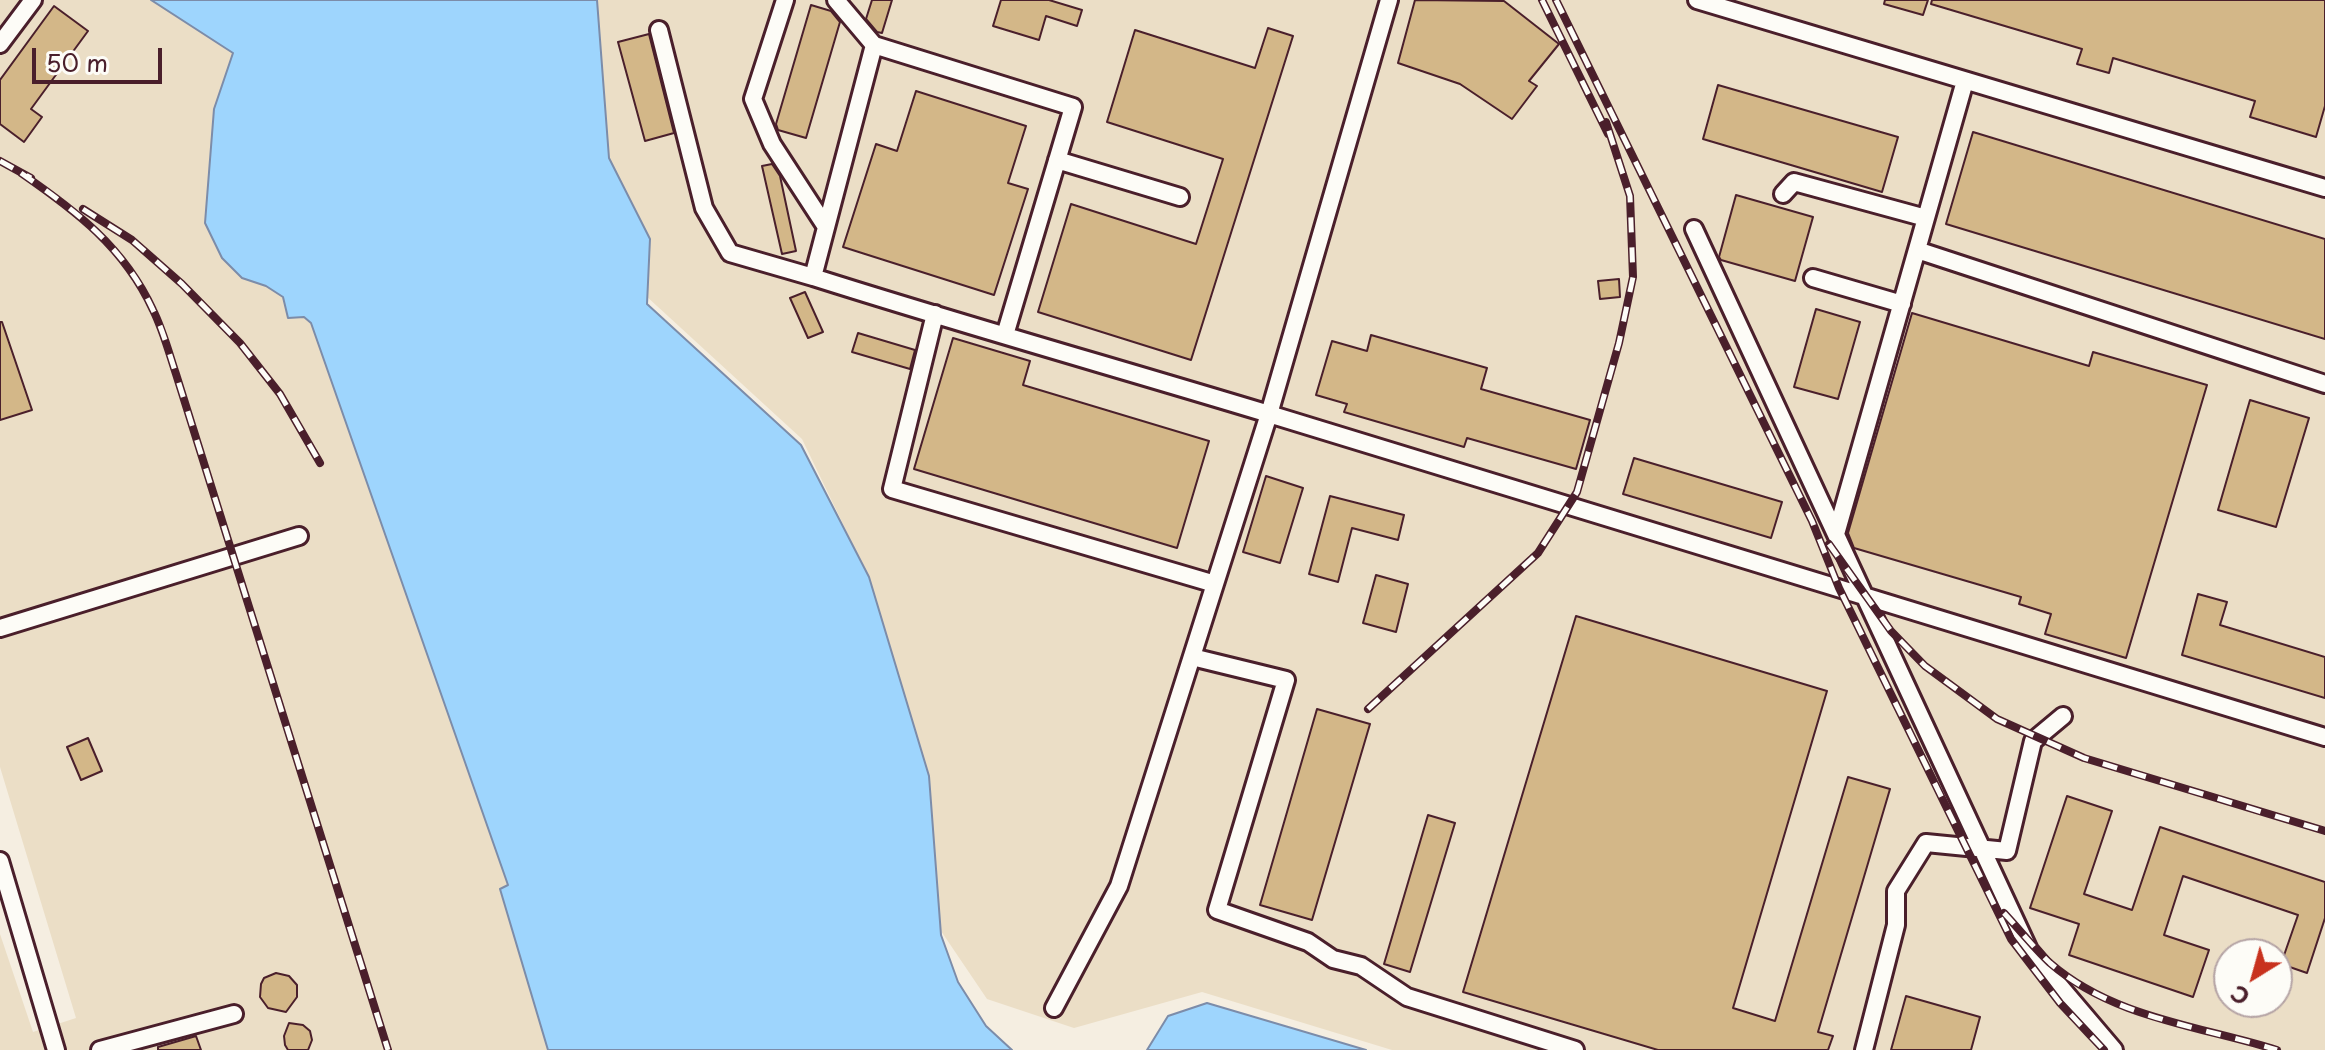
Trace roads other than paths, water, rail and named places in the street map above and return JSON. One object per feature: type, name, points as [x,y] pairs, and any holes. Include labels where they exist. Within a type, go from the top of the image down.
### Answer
[{"type":"street","points":[[0,44],[33,0]]},
{"type":"street","points":[[785,0],[753,99],[772,144],[826,227]]},
{"type":"street","points":[[836,0],[874,45],[1073,107],[1005,335]]},
{"type":"street","points":[[1054,1008],[1119,886],[1269,414],[1389,0]]},
{"type":"street","points":[[1697,0],[2325,188]]},
{"type":"street","points":[[659,30],[704,208],[730,253],[1269,414],[2325,737]]},
{"type":"street","points":[[813,277],[874,45]]},
{"type":"street","points":[[1836,534],[1965,81]]},
{"type":"street","points":[[1057,160],[1180,197]]},
{"type":"street","points":[[1783,194],[1794,182],[1926,218]]},
{"type":"street","points":[[1694,229],[2029,950],[2114,1050]]},
{"type":"street","points":[[1917,250],[2325,384]]},
{"type":"street","points":[[1813,278],[1902,304]]},
{"type":"street","points":[[935,314],[892,489],[1215,584]]},
{"type":"street","points":[[0,628],[299,536]]},
{"type":"street","points":[[1192,657],[1286,680],[1217,910],[1308,942],[1333,959],[1361,966],[1407,997],[1575,1050]]},
{"type":"street","points":[[1864,1050],[1896,925],[1896,891],[1926,843],[2007,851],[2033,741],[2063,716]]},
{"type":"street","points":[[0,861],[56,1050]]},
{"type":"street","points":[[100,1050],[234,1014]]},
{"type":"water","points":[[151,0],[597,0],[609,158],[650,239],[647,304],[801,445],[869,577],[929,776],[941,935],[958,982],[986,1026],[1012,1050],[548,1050],[500,889],[508,885],[311,323],[304,317],[288,318],[283,297],[266,286],[242,278],[222,258],[205,223],[214,109],[233,53]]},
{"type":"water","points":[[1207,1003],[1366,1050],[1147,1050],[1168,1016]]},
{"type":"railway","points":[[1542,0],[1608,134]]},
{"type":"railway","points":[[1556,0],[1812,521],[1839,588],[2011,939],[2060,1003],[2104,1050]]},
{"type":"railway","points":[[1368,709],[1538,553],[1577,492],[1619,343],[1633,277],[1630,196],[1606,122]]},
{"type":"railway","points":[[0,161],[31,178]]},
{"type":"railway","points":[[21,173],[79,216],[113,249],[128,267],[157,318],[388,1050]]},
{"type":"railway","points":[[83,209],[132,240],[182,284],[240,343],[280,394],[320,463]]},
{"type":"railway","points":[[1829,544],[1891,631],[1925,666],[1997,719],[2084,758],[2325,831]]},
{"type":"railway","points":[[2004,913],[2050,963],[2101,996],[2158,1018],[2277,1050]]}]
